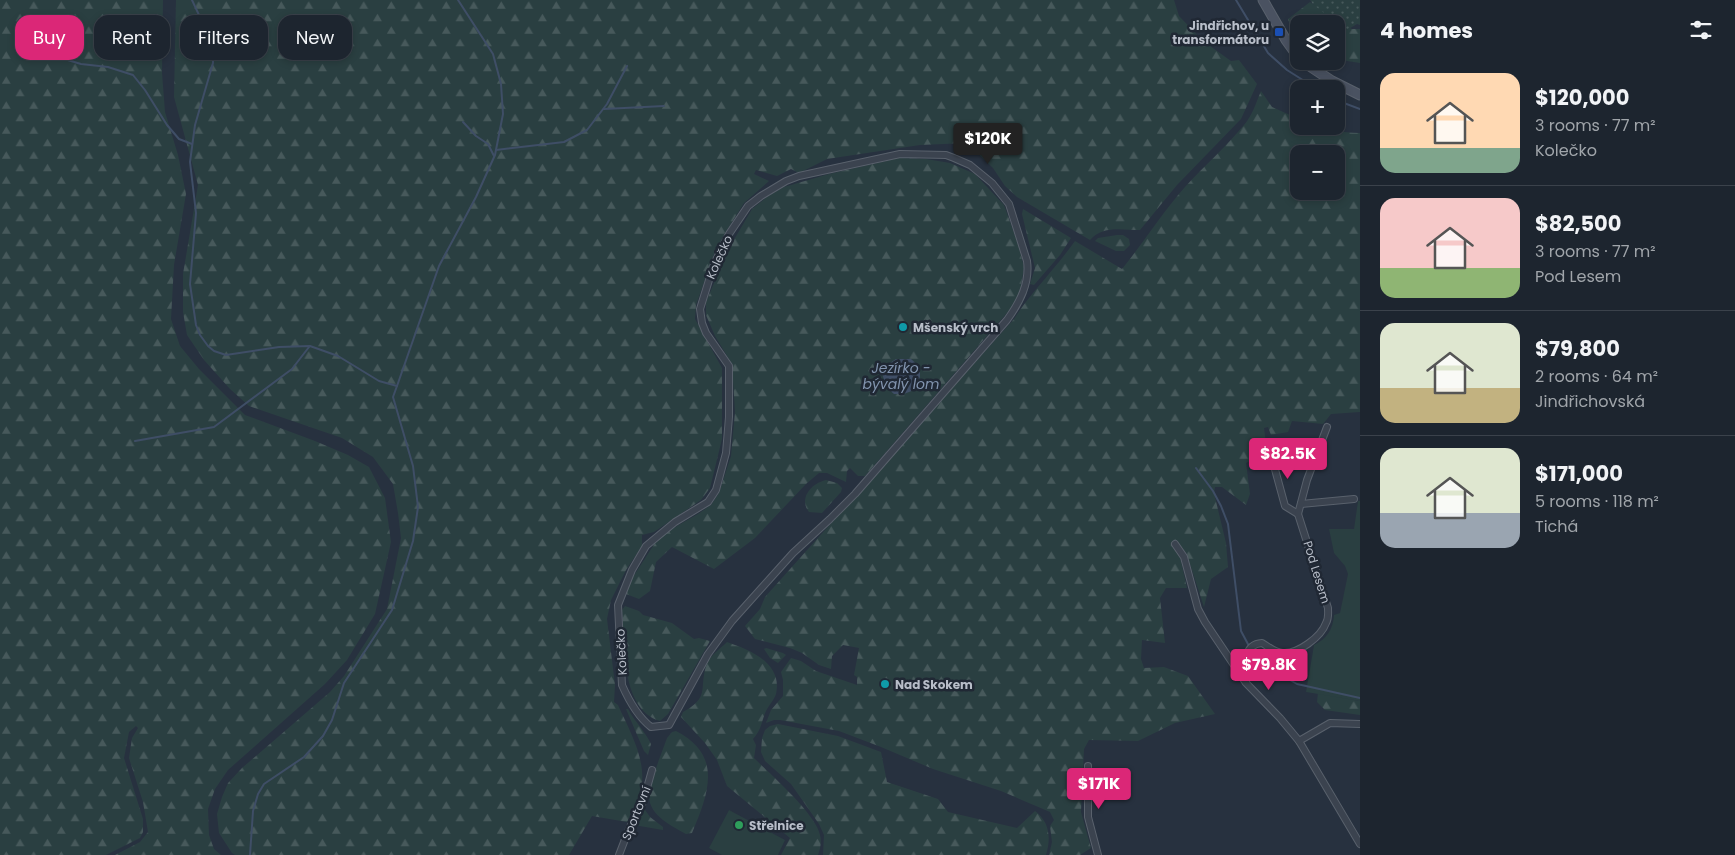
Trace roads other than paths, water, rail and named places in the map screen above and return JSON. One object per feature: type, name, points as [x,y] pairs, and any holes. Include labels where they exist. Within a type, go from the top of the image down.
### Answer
[{"type":"street","points":[[1263,0],[1290,46]]},
{"type":"street","points":[[1316,70],[1332,81],[1360,95]]},
{"type":"street","name":"Kolečko","points":[[900,154],[946,155],[962,161],[983,175],[1009,204],[1021,238],[1028,270],[1019,303],[1007,320],[855,494],[830,520],[793,553],[728,626],[708,654],[669,725],[651,727],[638,714],[622,685],[618,605],[632,570],[646,546],[675,522],[708,502],[716,490],[726,453],[729,417],[729,366],[706,333],[700,309],[714,264],[729,234],[748,206],[773,188],[799,176],[900,154]]},
{"type":"street","points":[[1298,514],[1308,480],[1328,426]]},
{"type":"street","name":"Pod Lesem","points":[[1246,683],[1246,657],[1252,646],[1262,643],[1277,652],[1288,653],[1313,639],[1323,629],[1327,621],[1328,608],[1298,514],[1285,506],[1270,451]]},
{"type":"street","points":[[1302,504],[1354,499]]},
{"type":"street","points":[[1176,544],[1184,557],[1198,609],[1204,622],[1246,683],[1299,741],[1360,844]]},
{"type":"street","points":[[1299,741],[1330,723],[1360,724]]},
{"type":"street","points":[[1088,766],[1088,817],[1098,855]]},
{"type":"street","name":"Sportovní","points":[[619,855],[629,829],[643,802],[652,770]]},
{"type":"water","name":"Jezírko - bývalý lom","points":[[896,359],[911,359],[920,367],[920,377],[914,390],[904,394],[894,394],[887,388],[882,374],[887,365]]},
{"type":"waterway","points":[[192,0],[213,45],[213,63],[195,125],[190,162],[196,213],[190,284],[196,325],[200,335],[214,351],[226,355],[279,347],[310,346],[338,356],[379,381],[397,386],[393,397],[413,466],[418,507],[413,541],[392,610],[344,683],[332,720],[323,736],[304,757],[264,784],[258,794],[253,811],[250,855]]},
{"type":"waterway","points":[[397,386],[439,266],[476,197],[495,155],[503,114],[501,84],[493,54],[458,0]]},
{"type":"waterway","points":[[1236,0],[1268,53],[1287,70],[1303,80]]},
{"type":"waterway","points":[[68,60],[81,64],[108,67],[133,75],[167,125],[179,139],[192,144]]},
{"type":"waterway","points":[[496,150],[564,142],[587,130],[607,104],[627,66]]},
{"type":"waterway","points":[[1345,103],[1360,109]]},
{"type":"waterway","points":[[604,109],[664,106]]},
{"type":"waterway","points":[[463,122],[476,136],[488,144],[494,156]]},
{"type":"waterway","points":[[135,441],[214,427],[292,369],[309,347]]},
{"type":"waterway","points":[[1196,468],[1213,491],[1228,524],[1241,631],[1249,646]]},
{"type":"waterway","points":[[1252,650],[1271,669],[1297,684],[1360,698]]},
{"type":"place","name":"Jindřichov, u transformátoru","points":[[1279,32]]},
{"type":"place","name":"Mšenský vrch","points":[[903,327]]},
{"type":"place","name":"Nad Skokem","points":[[885,684]]},
{"type":"place","name":"Střelnice","points":[[739,825]]}]
